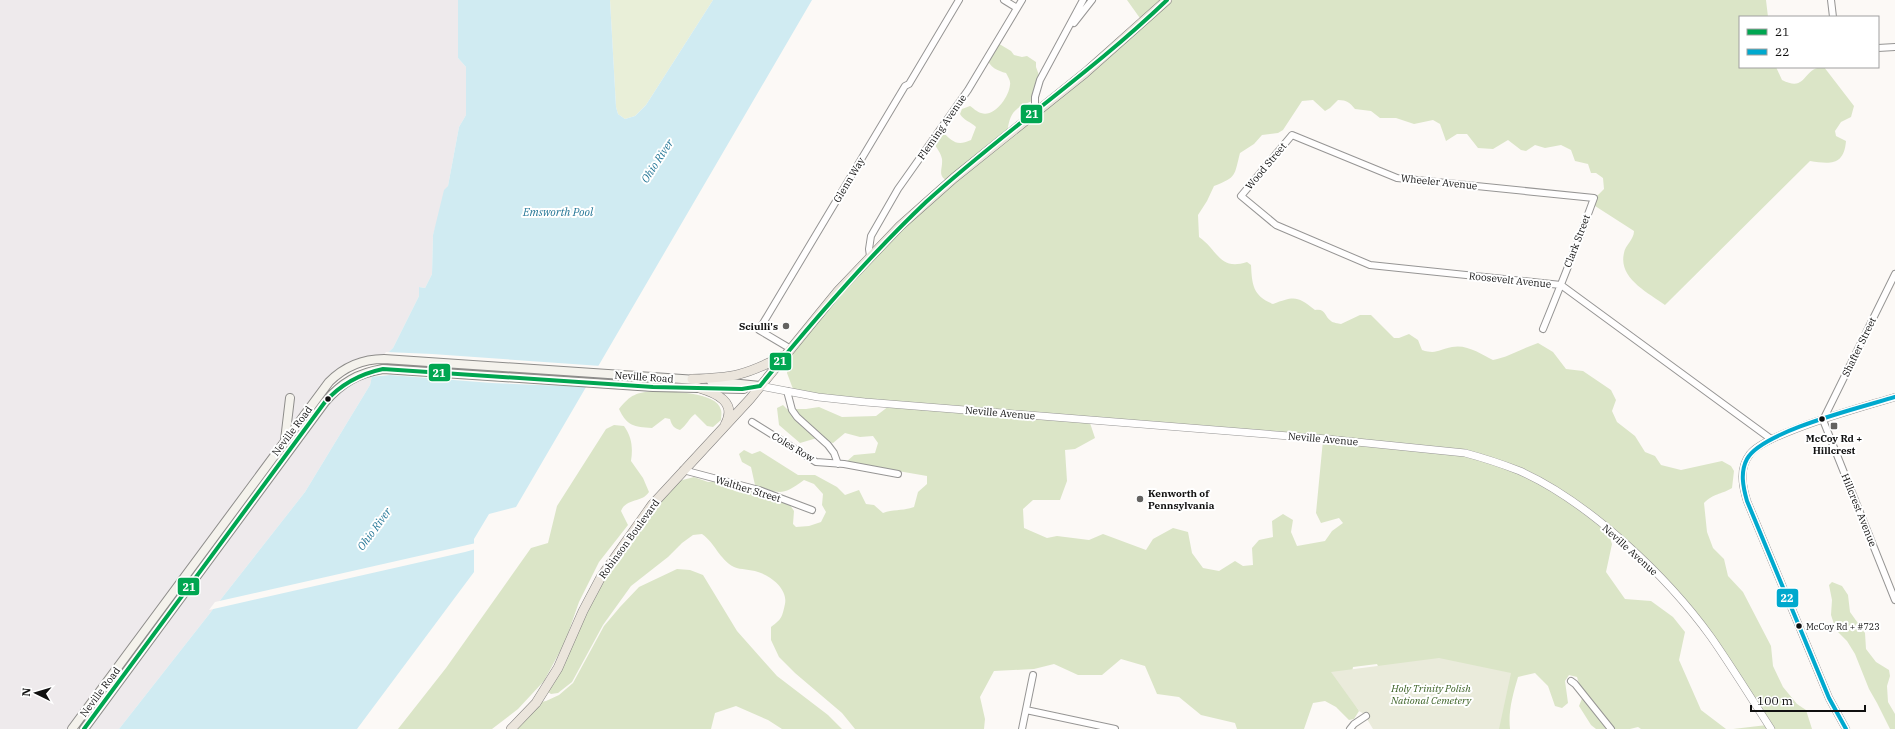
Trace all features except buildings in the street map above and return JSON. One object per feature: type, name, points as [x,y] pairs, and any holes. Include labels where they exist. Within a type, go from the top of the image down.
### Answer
[{"type":"main road","name":"Robinson Boulevard","points":[[511,729],[536,702],[558,668],[583,611],[601,576],[652,506],[683,470],[721,432],[838,291],[900,226],[954,178],[1085,73],[1167,0]]},
{"type":"main road","points":[[692,379],[724,378],[743,375],[788,352]]},
{"type":"main road","name":"Neville Road","points":[[72,729],[329,382],[337,374],[357,363],[386,360],[692,379],[760,386]]},
{"type":"main road","name":"Neville Road","points":[[84,729],[325,402],[345,382],[356,376],[383,370],[653,387],[742,389],[760,386]]},
{"type":"main road","points":[[699,388],[716,394],[726,404],[727,422],[721,432]]},
{"type":"main road","points":[[285,440],[290,398]]},
{"type":"street","name":"Glenn Way","points":[[788,352],[759,330],[905,86],[909,84],[959,0]]},
{"type":"street","points":[[1004,0],[1017,8]]},
{"type":"street","name":"Fleming Avenue","points":[[870,256],[869,249],[871,236],[898,189],[968,90],[1022,0]]},
{"type":"street","points":[[1035,113],[1035,97],[1040,80],[1083,0]]},
{"type":"street","points":[[1067,32],[1092,0]]},
{"type":"street","points":[[1831,0],[1833,16]]},
{"type":"street","points":[[1879,48],[1895,47]]},
{"type":"street","name":"Wood Street","points":[[1241,196],[1292,135]]},
{"type":"street","name":"Wheeler Avenue","points":[[1292,135],[1397,178],[1594,198]]},
{"type":"street","name":"Roosevelt Avenue","points":[[1241,196],[1276,225],[1370,265],[1560,285],[1771,439]]},
{"type":"street","name":"Clark Street","points":[[1544,329],[1594,198]]},
{"type":"street","name":"Shafter Street","points":[[1823,420],[1895,274]]},
{"type":"street","name":"Neville Avenue","points":[[760,386],[818,397],[865,402],[1342,441],[1465,453],[1487,459],[1521,472],[1568,499],[1606,528],[1647,563],[1684,604],[1710,637],[1771,729]]},
{"type":"street","name":"Coles Row","points":[[787,391],[792,410],[797,417],[828,445],[834,453],[838,464]]},
{"type":"street","points":[[1846,729],[1829,698],[1747,501],[1743,487],[1742,474],[1745,462],[1750,454],[1757,447],[1771,439],[1823,420],[1895,397]]},
{"type":"street","name":"Hillcrest Avenue","points":[[1823,420],[1895,600]]},
{"type":"street","name":"Coles Row","points":[[752,422],[816,462],[838,464],[898,474]]},
{"type":"street","name":"Walther Street","points":[[683,470],[759,490],[812,510]]},
{"type":"street","points":[[1022,729],[1033,675]]},
{"type":"street","points":[[1571,682],[1575,684],[1611,729]]},
{"type":"street","points":[[1026,710],[1115,729]]},
{"type":"street","points":[[1350,729],[1354,724],[1366,716]]},
{"type":"shaded area","points":[[0,0],[458,0],[458,58],[466,67],[466,115],[459,127],[448,186],[433,235],[432,274],[425,288],[419,287],[419,296],[393,348],[381,359],[337,374],[72,729],[0,729]]},
{"type":"shaded area","points":[[373,371],[370,385],[305,492],[119,729],[84,729],[333,392]]},
{"type":"green space","points":[[610,0],[713,0],[646,105],[635,116],[625,119],[618,114],[616,107]]},
{"type":"green space","points":[[1127,0],[1160,0],[1162,2],[1142,21]]},
{"type":"green space","points":[[1170,0],[1766,0],[1768,16],[1739,16],[1739,68],[1776,68],[1782,80],[1790,83],[1796,83],[1801,82],[1817,68],[1825,68],[1854,106],[1851,117],[1841,122],[1835,131],[1836,136],[1846,141],[1845,149],[1839,159],[1835,162],[1824,163],[1810,161],[1665,305],[1636,284],[1625,270],[1623,262],[1624,253],[1633,237],[1634,231],[1592,204],[1595,198],[1604,189],[1603,178],[1596,173],[1591,173],[1588,164],[1575,161],[1571,150],[1561,145],[1545,148],[1535,145],[1526,151],[1521,150],[1508,140],[1493,149],[1478,148],[1467,134],[1457,134],[1446,141],[1440,124],[1433,120],[1414,124],[1396,118],[1380,118],[1371,111],[1355,109],[1348,102],[1341,100],[1338,100],[1325,111],[1313,100],[1302,101],[1283,130],[1278,133],[1262,135],[1254,144],[1240,153],[1237,167],[1231,178],[1214,186],[1198,215],[1199,237],[1220,258],[1230,264],[1247,262],[1251,265],[1255,289],[1261,297],[1273,304],[1291,299],[1300,300],[1315,310],[1323,311],[1332,322],[1341,324],[1360,315],[1371,315],[1394,338],[1399,338],[1409,334],[1418,340],[1422,350],[1431,352],[1458,346],[1474,350],[1493,360],[1505,357],[1538,343],[1553,352],[1566,369],[1583,371],[1611,390],[1616,400],[1612,411],[1617,422],[1635,436],[1645,452],[1655,456],[1661,465],[1681,470],[1722,461],[1731,466],[1734,471],[1732,488],[1714,496],[1704,503],[1707,532],[1713,548],[1724,559],[1728,576],[1743,592],[1771,646],[1773,666],[1783,687],[1797,704],[1806,710],[1812,729],[1773,729],[1686,603],[1604,524],[1522,471],[1466,451],[817,395],[793,389],[787,373],[790,354],[840,293],[906,225],[951,185]]},
{"type":"green space","points":[[996,42],[1011,51],[1014,55],[1022,57],[1027,56],[1036,62],[1036,67],[1040,78],[1032,101],[1014,112],[1011,116],[1007,133],[947,181],[941,174],[942,159],[940,152],[933,142],[941,131],[958,143],[971,140],[976,127],[961,116],[960,114],[962,109],[970,106],[981,113],[986,114],[996,110],[1004,100],[1009,90],[1010,82],[1006,73],[994,68],[987,58]]},
{"type":"green space","points":[[654,391],[681,392],[711,399],[718,404],[721,410],[721,420],[713,427],[707,426],[695,414],[680,430],[674,426],[670,419],[665,418],[652,428],[636,426],[628,422],[619,409],[634,395]]},
{"type":"green space","points":[[783,405],[787,409],[819,407],[842,417],[876,416],[889,406],[1090,423],[1095,438],[1075,449],[1065,450],[1067,481],[1060,500],[1033,500],[1023,509],[1024,528],[1047,538],[1057,536],[1089,540],[1103,534],[1146,550],[1153,539],[1173,528],[1188,532],[1192,553],[1203,568],[1219,571],[1235,561],[1243,566],[1253,565],[1252,548],[1259,540],[1273,537],[1272,521],[1283,514],[1293,520],[1291,532],[1297,546],[1325,541],[1332,531],[1343,523],[1339,518],[1321,523],[1316,513],[1323,440],[1465,455],[1521,473],[1566,500],[1608,532],[1612,544],[1606,572],[1625,599],[1651,601],[1673,617],[1685,632],[1679,660],[1701,710],[1726,729],[1641,729],[1638,727],[1630,729],[1613,729],[1581,690],[1577,677],[1569,675],[1565,681],[1568,703],[1562,708],[1555,706],[1548,686],[1535,673],[1518,677],[1510,709],[1510,729],[1490,729],[1382,675],[1377,664],[1353,667],[1351,677],[1345,687],[1359,711],[1354,719],[1349,720],[1336,707],[1325,701],[1313,703],[1304,729],[1237,729],[1235,723],[1201,715],[1179,697],[1157,694],[1145,666],[1121,659],[1102,675],[1078,675],[1054,664],[1034,669],[994,671],[980,697],[985,719],[984,729],[855,729],[842,713],[795,673],[779,657],[771,640],[771,627],[781,617],[785,604],[784,593],[778,584],[763,574],[737,568],[729,564],[702,534],[693,535],[682,543],[668,557],[631,586],[603,625],[572,682],[558,693],[551,694],[548,692],[602,577],[675,482],[694,477],[708,482],[718,481],[788,502],[794,511],[793,524],[796,527],[809,526],[821,522],[826,512],[822,505],[823,494],[814,484],[804,480],[791,489],[781,492],[776,492],[755,485],[751,467],[742,462],[739,454],[744,450],[752,454],[760,451],[798,475],[815,475],[837,487],[845,495],[859,490],[866,504],[874,505],[883,513],[914,507],[918,492],[927,484],[927,476],[846,462],[854,455],[875,453],[878,443],[873,436],[860,437],[845,433],[833,443],[817,438],[800,443],[779,425],[777,408]]},
{"type":"green space","points":[[614,425],[624,426],[627,430],[631,443],[631,461],[643,478],[649,492],[642,498],[630,502],[623,507],[621,511],[628,525],[599,562],[579,602],[565,642],[544,681],[518,709],[492,729],[398,729],[446,668],[531,548],[548,543],[557,506],[606,429]]},
{"type":"green space","points":[[677,569],[690,570],[703,575],[737,631],[777,676],[828,715],[842,729],[782,729],[768,720],[736,706],[715,713],[711,729],[513,729],[536,703],[546,701],[559,695],[573,683],[604,626],[639,587]]},
{"type":"green space","points":[[1832,582],[1842,586],[1848,595],[1850,612],[1865,633],[1866,649],[1876,662],[1889,670],[1890,676],[1887,686],[1888,702],[1895,714],[1895,729],[1890,729],[1869,689],[1855,654],[1847,641],[1836,630],[1831,615],[1832,600],[1829,585]]},
{"type":"green space","name":"Holy Trinity Polish National Cemetery","points":[[1439,658],[1511,673],[1499,729],[1373,729],[1364,714],[1359,711],[1331,672]]},
{"type":"green space","points":[[1583,696],[1610,729],[1596,729],[1591,725],[1579,706]]},
{"type":"green space","points":[[1767,725],[1769,729],[1733,729]]},
{"type":"water","name":"Emsworth Pool","points":[[458,0],[610,0],[616,107],[618,114],[625,119],[635,116],[646,105],[713,0],[812,0],[516,507],[489,514],[474,539],[474,572],[357,729],[119,729],[305,492],[370,385],[373,371],[381,359],[393,348],[419,296],[419,287],[425,288],[432,274],[433,235],[444,190],[448,186],[459,127],[466,115],[466,67],[458,58]]},
{"type":"pier","points":[[386,352],[601,366],[589,387],[492,383],[390,375],[370,377],[372,370]]},
{"type":"pier","points":[[476,543],[476,549],[465,552],[209,610],[215,602]]},
{"type":"transit line","name":"21","points":[[84,729],[325,402],[344,385],[358,377],[383,369],[653,387],[742,389],[760,386],[840,291],[926,202],[1138,27],[1167,0]]},
{"type":"transit line","name":"22","points":[[1846,729],[1829,698],[1747,501],[1743,485],[1743,469],[1747,459],[1756,449],[1772,439],[1815,421],[1895,397]]},
{"type":"place","name":"Sciulli's","points":[[786,326]]},
{"type":"place","name":"McCoy Rd + Hillcrest","points":[[1834,426]]},
{"type":"place","name":"Kenworth of Pennsylvania","points":[[1140,499]]},
{"type":"place","name":"McCoy Rd + #723","points":[[1799,626]]},
{"type":"water label","name":"Ohio River","points":[[657,161]]},
{"type":"water label","name":"Ohio River","points":[[374,529]]}]
